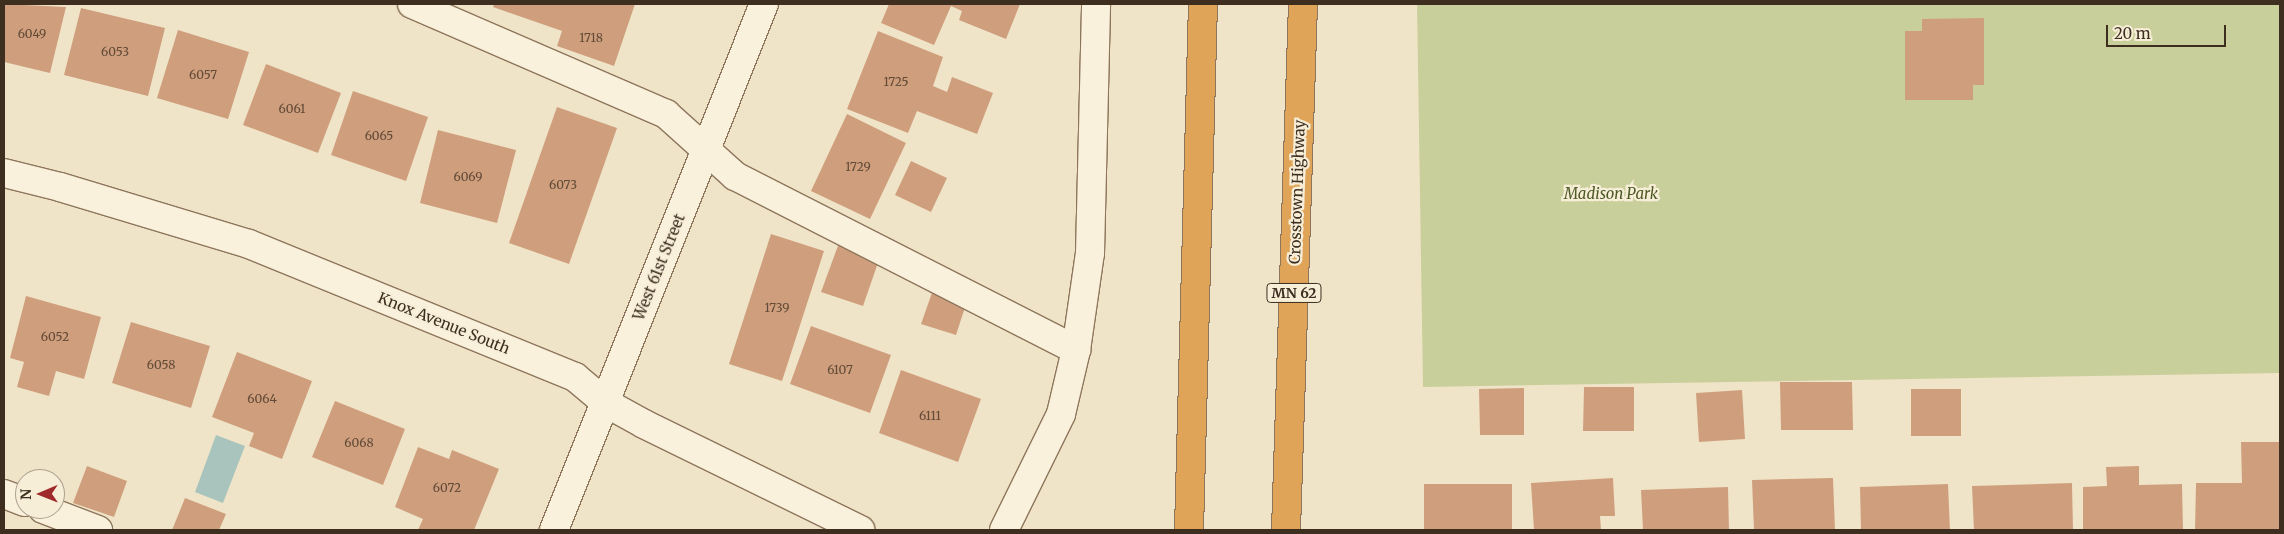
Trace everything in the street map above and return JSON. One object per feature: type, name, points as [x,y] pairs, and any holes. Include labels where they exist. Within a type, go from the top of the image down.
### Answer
[{"type":"highway","points":[[1189,530],[1203,4]]},
{"type":"highway","name":"Crosstown Highway","points":[[1286,530],[1303,4]]},
{"type":"highway","points":[[1180,530],[1192,396]]},
{"type":"street","points":[[412,4],[452,11],[666,114],[735,176],[1076,350]]},
{"type":"street","name":"West 61st Street","points":[[554,530],[764,4]]},
{"type":"street","points":[[1004,530],[1061,414],[1076,350],[1090,253],[1096,4]]},
{"type":"street","name":"Knox Avenue South","points":[[4,173],[60,187],[249,244],[575,377],[606,403],[860,530]]},
{"type":"street","points":[[65,517],[98,530]]},
{"type":"green space","name":"Madison Park","points":[[1417,4],[2280,4],[2280,373],[1423,387]]},
{"type":"water","points":[[216,435],[245,446],[223,503],[195,492]]},
{"type":"building","points":[[4,4],[66,7],[50,73],[4,62]]},
{"type":"building","points":[[494,4],[635,4],[614,66],[557,46],[562,31],[493,7]]},
{"type":"building","points":[[889,4],[1020,4],[1006,39],[959,20],[962,11],[951,6],[934,45],[881,23]]},
{"type":"building","points":[[81,8],[165,28],[148,96],[64,75]]},
{"type":"building","points":[[1984,18],[1984,85],[1973,85],[1973,100],[1905,100],[1905,31],[1922,31],[1922,19]]},
{"type":"building","points":[[178,30],[249,52],[228,119],[157,98]]},
{"type":"building","points":[[878,31],[943,57],[933,86],[947,92],[952,77],[993,93],[977,134],[917,111],[908,133],[847,109]]},
{"type":"building","points":[[266,64],[341,93],[318,153],[243,125]]},
{"type":"building","points":[[353,91],[428,117],[406,181],[331,155]]},
{"type":"building","points":[[557,107],[617,128],[569,264],[509,243]]},
{"type":"building","points":[[847,114],[906,143],[870,219],[811,191]]},
{"type":"building","points":[[438,130],[516,150],[497,223],[420,203]]},
{"type":"building","points":[[911,161],[947,178],[931,212],[895,195]]},
{"type":"building","points":[[771,234],[824,251],[782,381],[729,364]]},
{"type":"building","points":[[839,243],[880,257],[863,306],[821,292]]},
{"type":"building","points":[[934,287],[968,298],[956,335],[921,324]]},
{"type":"building","points":[[26,296],[101,317],[84,379],[56,371],[49,396],[17,387],[24,362],[10,358]]},
{"type":"building","points":[[131,322],[210,346],[191,408],[112,383]]},
{"type":"building","points":[[811,326],[891,355],[870,413],[790,384]]},
{"type":"building","points":[[237,352],[312,381],[282,459],[249,446],[254,433],[212,417]]},
{"type":"building","points":[[901,370],[981,399],[958,462],[879,433]]},
{"type":"building","points":[[1780,382],[1852,382],[1853,430],[1781,430]]},
{"type":"building","points":[[1584,387],[1634,387],[1634,431],[1583,431]]},
{"type":"building","points":[[1524,388],[1524,435],[1480,435],[1479,389]]},
{"type":"building","points":[[1911,389],[1961,389],[1961,436],[1911,436]]},
{"type":"building","points":[[1742,390],[1745,439],[1699,442],[1696,393]]},
{"type":"building","points":[[335,401],[405,429],[383,485],[312,457]]},
{"type":"building","points":[[2241,442],[2280,442],[2280,530],[2195,530],[2196,483],[2242,483]]},
{"type":"building","points":[[418,447],[449,459],[452,450],[499,469],[474,530],[418,530],[423,519],[395,507]]},
{"type":"building","points":[[87,466],[127,481],[114,517],[73,503]]},
{"type":"building","points":[[2139,466],[2139,485],[2182,484],[2183,530],[2083,530],[2083,487],[2107,486],[2106,467]]},
{"type":"building","points":[[1613,478],[1615,516],[1600,516],[1601,530],[1534,530],[1531,483]]},
{"type":"building","points":[[1833,478],[1835,530],[1754,530],[1752,480]]},
{"type":"building","points":[[2072,483],[2073,530],[1974,530],[1972,486]]},
{"type":"building","points":[[1424,484],[1512,484],[1512,530],[1424,530]]},
{"type":"building","points":[[1948,484],[1950,530],[1861,530],[1860,487]]},
{"type":"building","points":[[1728,487],[1729,530],[1643,530],[1641,490]]},
{"type":"building","points":[[185,498],[226,514],[219,530],[172,530]]}]
